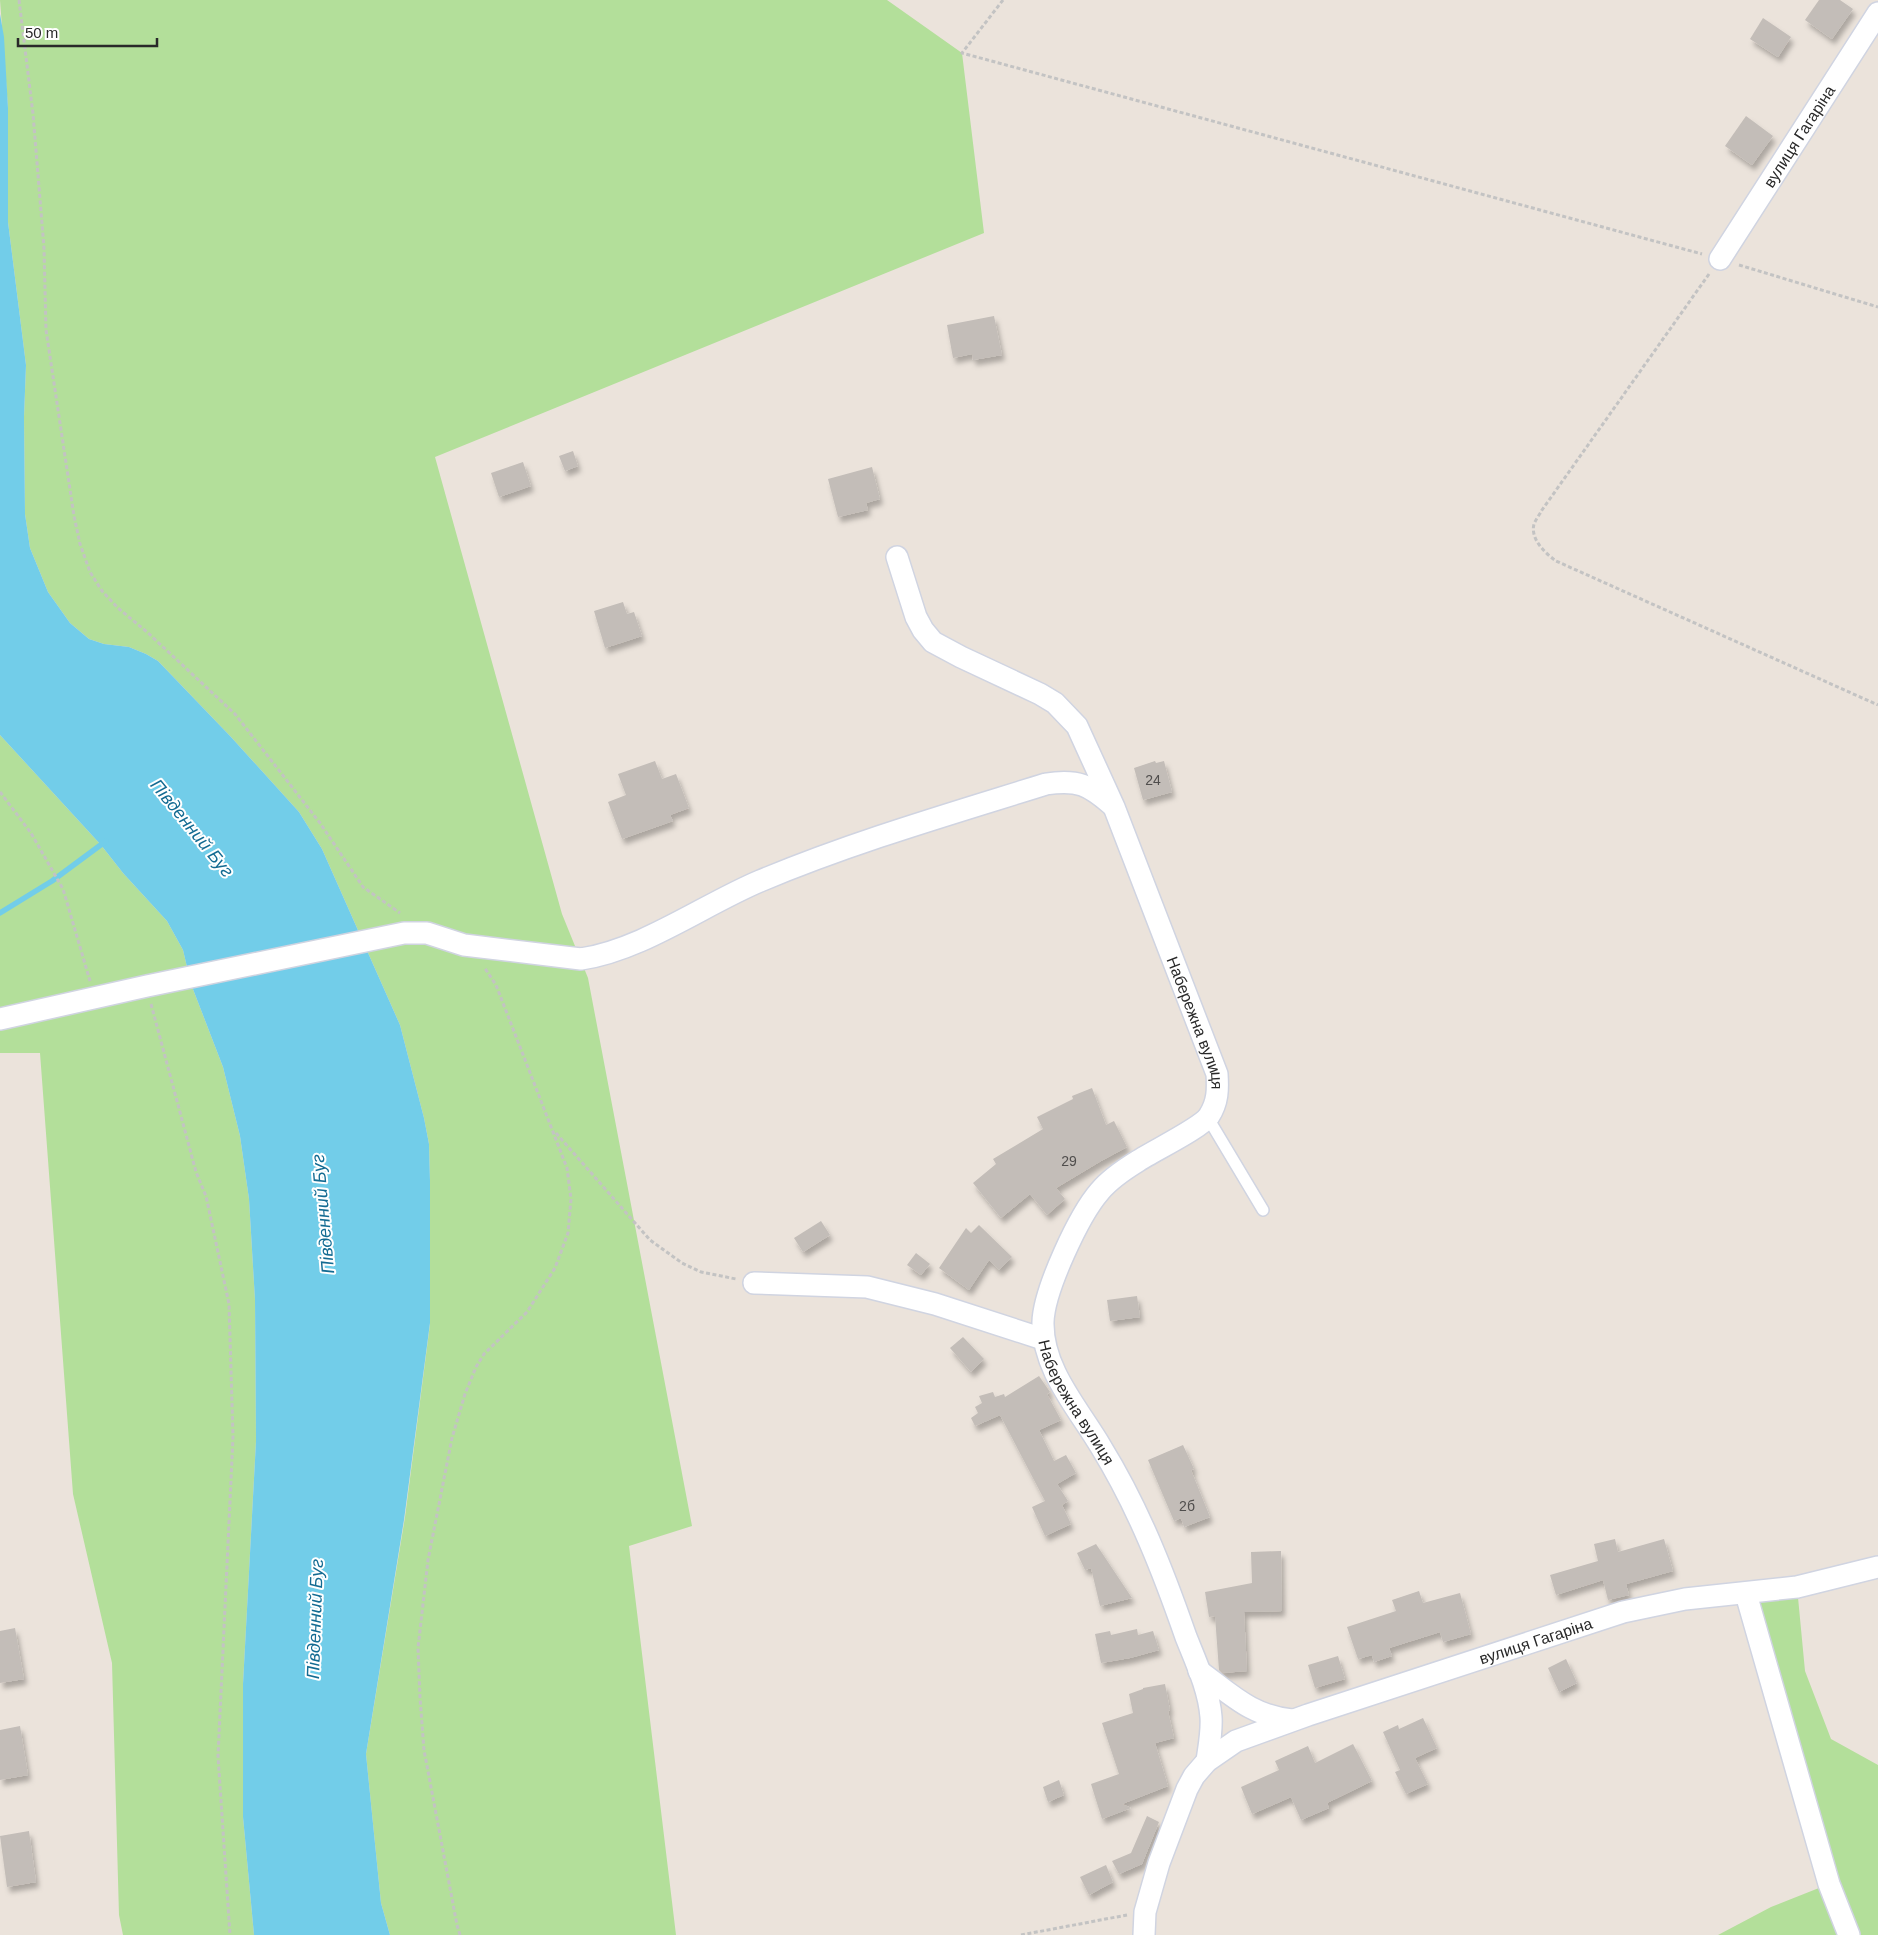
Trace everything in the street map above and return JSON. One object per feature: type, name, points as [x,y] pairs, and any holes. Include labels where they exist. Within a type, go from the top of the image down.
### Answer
[{"type":"street","name":"вулиця Гагаріна","points":[[1720,259],[1878,13]]},
{"type":"street","name":"Набережна вулиця","points":[[897,557],[916,617],[933,642],[1040,694],[1055,703],[1077,726],[1114,807],[1217,1074],[1219,1090],[1208,1118],[1138,1161],[1100,1190],[1072,1239],[1052,1283],[1043,1320],[1043,1339],[1056,1376],[1101,1446],[1145,1528],[1163,1571],[1199,1671],[1211,1716],[1207,1761]]},
{"type":"street","points":[[0,1018],[404,933],[427,933],[464,945],[581,959],[600,956],[640,940],[758,882],[812,860],[874,838],[1046,784],[1078,782],[1094,790],[1114,807]]},
{"type":"street","points":[[754,1282],[867,1287],[935,1304],[1043,1339]]},
{"type":"street","name":"вулиця Гагаріна","points":[[1144,1935],[1145,1912],[1159,1863],[1181,1802],[1194,1776],[1207,1761],[1236,1741],[1292,1720],[1624,1612],[1664,1602],[1797,1587],[1878,1567]]},
{"type":"street","points":[[1746,1594],[1830,1884],[1848,1935]]},
{"type":"street","points":[[1199,1671],[1255,1711],[1266,1716],[1292,1720]]},
{"type":"lane","points":[[1208,1118],[1263,1210]]},
{"type":"path","points":[[19,0],[32,114],[44,248],[46,330],[74,516],[80,544],[90,572],[102,591],[118,608],[147,632],[235,714],[320,823],[363,887],[427,933]]},
{"type":"path","points":[[1003,0],[962,53],[1720,259],[1878,307]]},
{"type":"path","points":[[1720,259],[1542,510],[1533,526],[1536,542],[1546,554],[1556,561],[1878,705]]},
{"type":"path","points":[[0,792],[31,833],[60,882],[95,998]]},
{"type":"path","points":[[460,1935],[424,1742],[418,1648],[428,1560],[458,1415],[476,1367],[493,1344],[527,1312],[542,1291],[555,1268],[568,1233],[571,1199],[567,1168],[496,985],[479,961],[464,945]]},
{"type":"path","points":[[150,985],[196,1172],[206,1196],[229,1304],[234,1437],[218,1756],[230,1935]]},
{"type":"path","points":[[554,1131],[650,1240],[666,1253],[701,1272],[754,1282]]},
{"type":"path","points":[[1021,1935],[1145,1912]]},
{"type":"green space","points":[[0,0],[887,0],[962,53],[984,233],[435,457],[562,914],[588,978],[692,1526],[629,1546],[676,1935],[390,1935],[381,1903],[366,1754],[405,1517],[430,1324],[429,1144],[424,1118],[400,1025],[322,849],[299,812],[158,661],[129,647],[104,644],[89,639],[70,623],[48,592],[30,548],[25,514],[24,417],[26,365],[8,222],[8,108]]},
{"type":"green space","points":[[0,735],[101,845],[123,873],[167,921],[183,950],[191,984],[223,1067],[240,1136],[249,1199],[255,1300],[256,1441],[243,1684],[243,1817],[254,1935],[123,1935],[119,1915],[112,1663],[73,1494],[40,1053],[0,1053]]},
{"type":"green space","points":[[1797,1587],[1805,1671],[1831,1739],[1878,1765],[1878,1935],[1718,1935],[1771,1907],[1829,1884],[1746,1594]]},
{"type":"water","name":"Південний Буг","points":[[0,14],[4,37],[8,108],[8,222],[26,365],[24,417],[25,514],[30,548],[48,592],[70,623],[89,639],[104,644],[129,647],[158,661],[299,812],[322,849],[400,1025],[424,1118],[429,1144],[430,1323],[404,1520],[366,1754],[381,1903],[390,1935],[254,1935],[243,1817],[243,1684],[256,1441],[255,1300],[249,1199],[240,1136],[223,1067],[191,984],[183,950],[167,921],[123,873],[101,845],[0,735]]},
{"type":"building","points":[[1819,0],[1840,0],[1853,9],[1832,39],[1805,20]]},
{"type":"building","points":[[1763,18],[1791,37],[1778,57],[1750,39]]},
{"type":"building","points":[[1746,116],[1773,136],[1752,165],[1725,146]]},
{"type":"building","points":[[994,316],[1002,355],[973,360],[972,354],[953,358],[947,325]]},
{"type":"building","points":[[573,451],[578,466],[565,471],[559,456]]},
{"type":"building","points":[[523,462],[531,486],[499,497],[491,473]]},
{"type":"building","points":[[872,467],[880,499],[866,503],[868,510],[838,517],[828,479]]},
{"type":"building","points":[[623,602],[627,614],[634,612],[642,636],[605,648],[594,611]]},
{"type":"building","points":[[655,761],[662,779],[676,774],[689,808],[670,815],[673,821],[622,839],[608,802],[626,795],[618,774]]},
{"type":"building","points":[[1155,761],[1156,763],[1164,761],[1172,792],[1143,800],[1134,768]]},
{"type":"building","points":[[1092,1088],[1106,1125],[1114,1121],[1127,1147],[1056,1188],[1065,1199],[1047,1215],[1030,1194],[1001,1218],[973,1183],[996,1164],[993,1159],[1043,1129],[1037,1117],[1073,1099],[1072,1096]]},
{"type":"building","points":[[821,1221],[830,1235],[803,1252],[794,1238]]},
{"type":"building","points":[[979,1225],[1012,1257],[999,1270],[989,1260],[969,1290],[939,1268],[966,1228],[971,1233]]},
{"type":"building","points":[[916,1253],[930,1264],[921,1275],[907,1265]]},
{"type":"building","points":[[1137,1296],[1140,1317],[1110,1321],[1107,1300]]},
{"type":"building","points":[[963,1337],[984,1359],[971,1372],[950,1348]]},
{"type":"building","points":[[1039,1376],[1050,1392],[1047,1394],[1061,1420],[1039,1430],[1054,1461],[1066,1455],[1076,1473],[1057,1484],[1068,1501],[1062,1505],[1071,1524],[1045,1536],[1032,1507],[1045,1501],[1000,1415],[975,1426],[971,1418],[978,1413],[975,1407],[982,1403],[979,1396],[993,1392],[995,1397],[1004,1394],[1005,1397]]},
{"type":"building","points":[[1183,1445],[1194,1469],[1191,1470],[1210,1517],[1184,1527],[1181,1518],[1174,1521],[1148,1460]]},
{"type":"building","points":[[1615,1539],[1618,1552],[1664,1539],[1673,1571],[1626,1584],[1629,1595],[1608,1600],[1603,1580],[1556,1595],[1550,1575],[1598,1561],[1594,1544]]},
{"type":"building","points":[[1096,1544],[1132,1598],[1100,1606],[1091,1568],[1085,1570],[1077,1553]]},
{"type":"building","points":[[1281,1551],[1282,1611],[1244,1612],[1247,1671],[1222,1673],[1219,1670],[1215,1616],[1209,1617],[1205,1592],[1252,1583],[1251,1552]]},
{"type":"building","points":[[1419,1591],[1423,1603],[1460,1593],[1471,1634],[1443,1642],[1440,1632],[1389,1648],[1392,1656],[1374,1662],[1372,1655],[1358,1659],[1347,1627],[1396,1611],[1392,1600]]},
{"type":"building","points":[[15,1628],[24,1679],[0,1683],[0,1631]]},
{"type":"building","points":[[1137,1629],[1138,1635],[1153,1631],[1159,1650],[1101,1663],[1095,1634],[1110,1631],[1111,1635]]},
{"type":"building","points":[[1338,1656],[1345,1679],[1315,1688],[1308,1665]]},
{"type":"building","points":[[1566,1659],[1577,1683],[1559,1692],[1548,1668]]},
{"type":"building","points":[[1165,1684],[1174,1738],[1155,1743],[1168,1786],[1122,1804],[1131,1808],[1102,1819],[1091,1784],[1119,1774],[1102,1723],[1133,1713],[1129,1694],[1143,1688]]},
{"type":"building","points":[[1423,1718],[1437,1748],[1415,1758],[1428,1784],[1406,1794],[1395,1772],[1400,1770],[1383,1732],[1398,1725],[1399,1729]]},
{"type":"building","points":[[20,1726],[28,1775],[0,1780],[0,1730]]},
{"type":"building","points":[[1353,1744],[1372,1781],[1327,1803],[1329,1808],[1301,1820],[1291,1797],[1252,1814],[1241,1787],[1279,1770],[1275,1761],[1308,1746],[1315,1763]]},
{"type":"building","points":[[1059,1780],[1064,1795],[1048,1802],[1043,1787]]},
{"type":"building","points":[[1147,1816],[1159,1822],[1142,1864],[1119,1874],[1112,1861],[1131,1853]]},
{"type":"building","points":[[29,1831],[36,1882],[7,1887],[0,1836]]},
{"type":"building","points":[[1106,1865],[1113,1882],[1089,1895],[1080,1877]]},
{"type":"waterway","points":[[0,913],[52,881],[106,841]]}]
